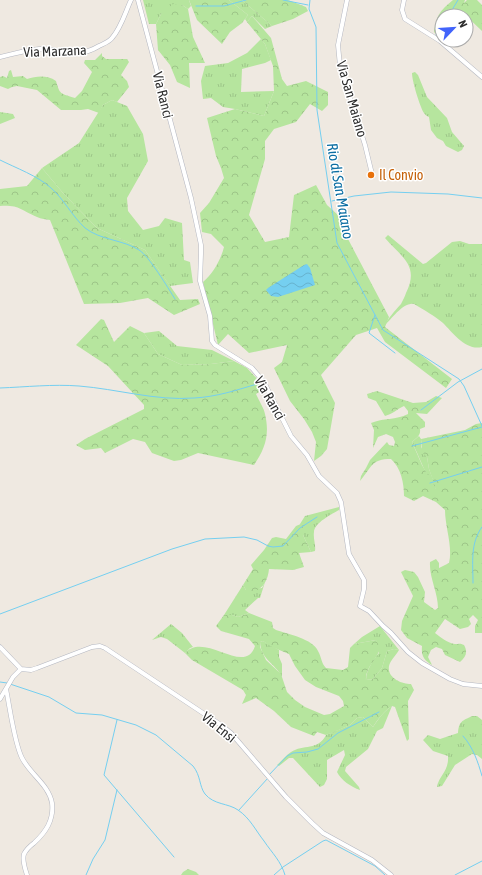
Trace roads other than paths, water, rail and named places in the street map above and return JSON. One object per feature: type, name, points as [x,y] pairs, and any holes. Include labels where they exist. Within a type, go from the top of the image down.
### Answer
[{"type":"street","name":"Via Marzana","points":[[0,58],[20,52],[40,49],[74,53],[91,51],[111,40],[119,28],[131,0]]},
{"type":"street","name":"Via Ranci","points":[[138,0],[194,213],[201,254],[200,281],[210,316],[212,340],[215,345],[252,368],[264,382],[291,436],[307,455],[319,476],[337,493],[341,502],[349,554],[364,580],[364,589],[360,606],[369,611],[408,652],[422,663],[450,679],[463,684],[482,686]]},
{"type":"street","name":"Via San Maiano","points":[[347,0],[338,45],[340,66],[365,145],[372,174]]},
{"type":"street","points":[[404,0],[402,15],[405,19],[440,41],[482,77]]},
{"type":"street","name":"Via Ensi","points":[[21,669],[31,670],[92,647],[100,646],[105,648],[230,733],[286,797],[323,833],[372,860],[391,875]]},
{"type":"street","points":[[0,647],[21,669],[11,681],[0,699]]},
{"type":"street","points":[[7,688],[16,736],[22,757],[29,768],[50,793],[52,803],[52,815],[46,830],[24,855],[23,861],[27,875]]},
{"type":"water","points":[[307,264],[310,268],[315,285],[278,297],[271,296],[266,290],[304,265]]},
{"type":"waterway","points":[[196,6],[224,6],[246,0]]},
{"type":"waterway","points":[[283,0],[308,5]]},
{"type":"waterway","name":"Rio di San Maiano","points":[[310,0],[309,9],[316,27],[317,110],[337,243],[383,330],[459,379],[464,386],[482,426]]},
{"type":"waterway","points":[[453,8],[458,0]]},
{"type":"waterway","points":[[0,160],[46,184],[60,197],[80,223],[91,232],[126,244],[143,253],[153,265],[175,299]]},
{"type":"waterway","points":[[332,201],[354,196],[391,192],[448,194],[482,198]]},
{"type":"waterway","points":[[375,315],[369,333],[395,353]]},
{"type":"waterway","points":[[421,410],[458,382],[482,369]]},
{"type":"waterway","points":[[0,388],[69,385],[165,398],[194,398],[226,393],[257,384]]},
{"type":"waterway","points":[[412,446],[482,427]]},
{"type":"waterway","points":[[430,483],[482,467]]},
{"type":"waterway","points":[[0,614],[172,549],[205,539],[244,537],[257,540],[268,546],[283,546],[300,528],[317,517]]},
{"type":"waterway","points":[[473,583],[474,546],[478,533],[482,527]]},
{"type":"waterway","points":[[0,682],[7,683]]},
{"type":"waterway","points":[[10,684],[49,697],[76,713],[102,715],[136,725],[156,735],[193,766],[196,770],[203,791],[209,798],[238,810],[246,817],[279,861],[285,875]]},
{"type":"waterway","points":[[269,775],[287,756],[293,753],[307,752],[318,749],[338,733],[379,712]]},
{"type":"waterway","points":[[117,720],[104,775],[174,857]]},
{"type":"waterway","points":[[463,736],[467,740],[477,760],[482,776]]},
{"type":"waterway","points":[[239,810],[268,778]]},
{"type":"waterway","points":[[86,875],[93,859],[105,840],[117,790]]},
{"type":"waterway","points":[[274,875],[283,867],[326,840],[375,866],[385,875]]},
{"type":"waterway","points":[[455,875],[482,861]]},
{"type":"place","name":"Il Convio","points":[[371,175]]}]
